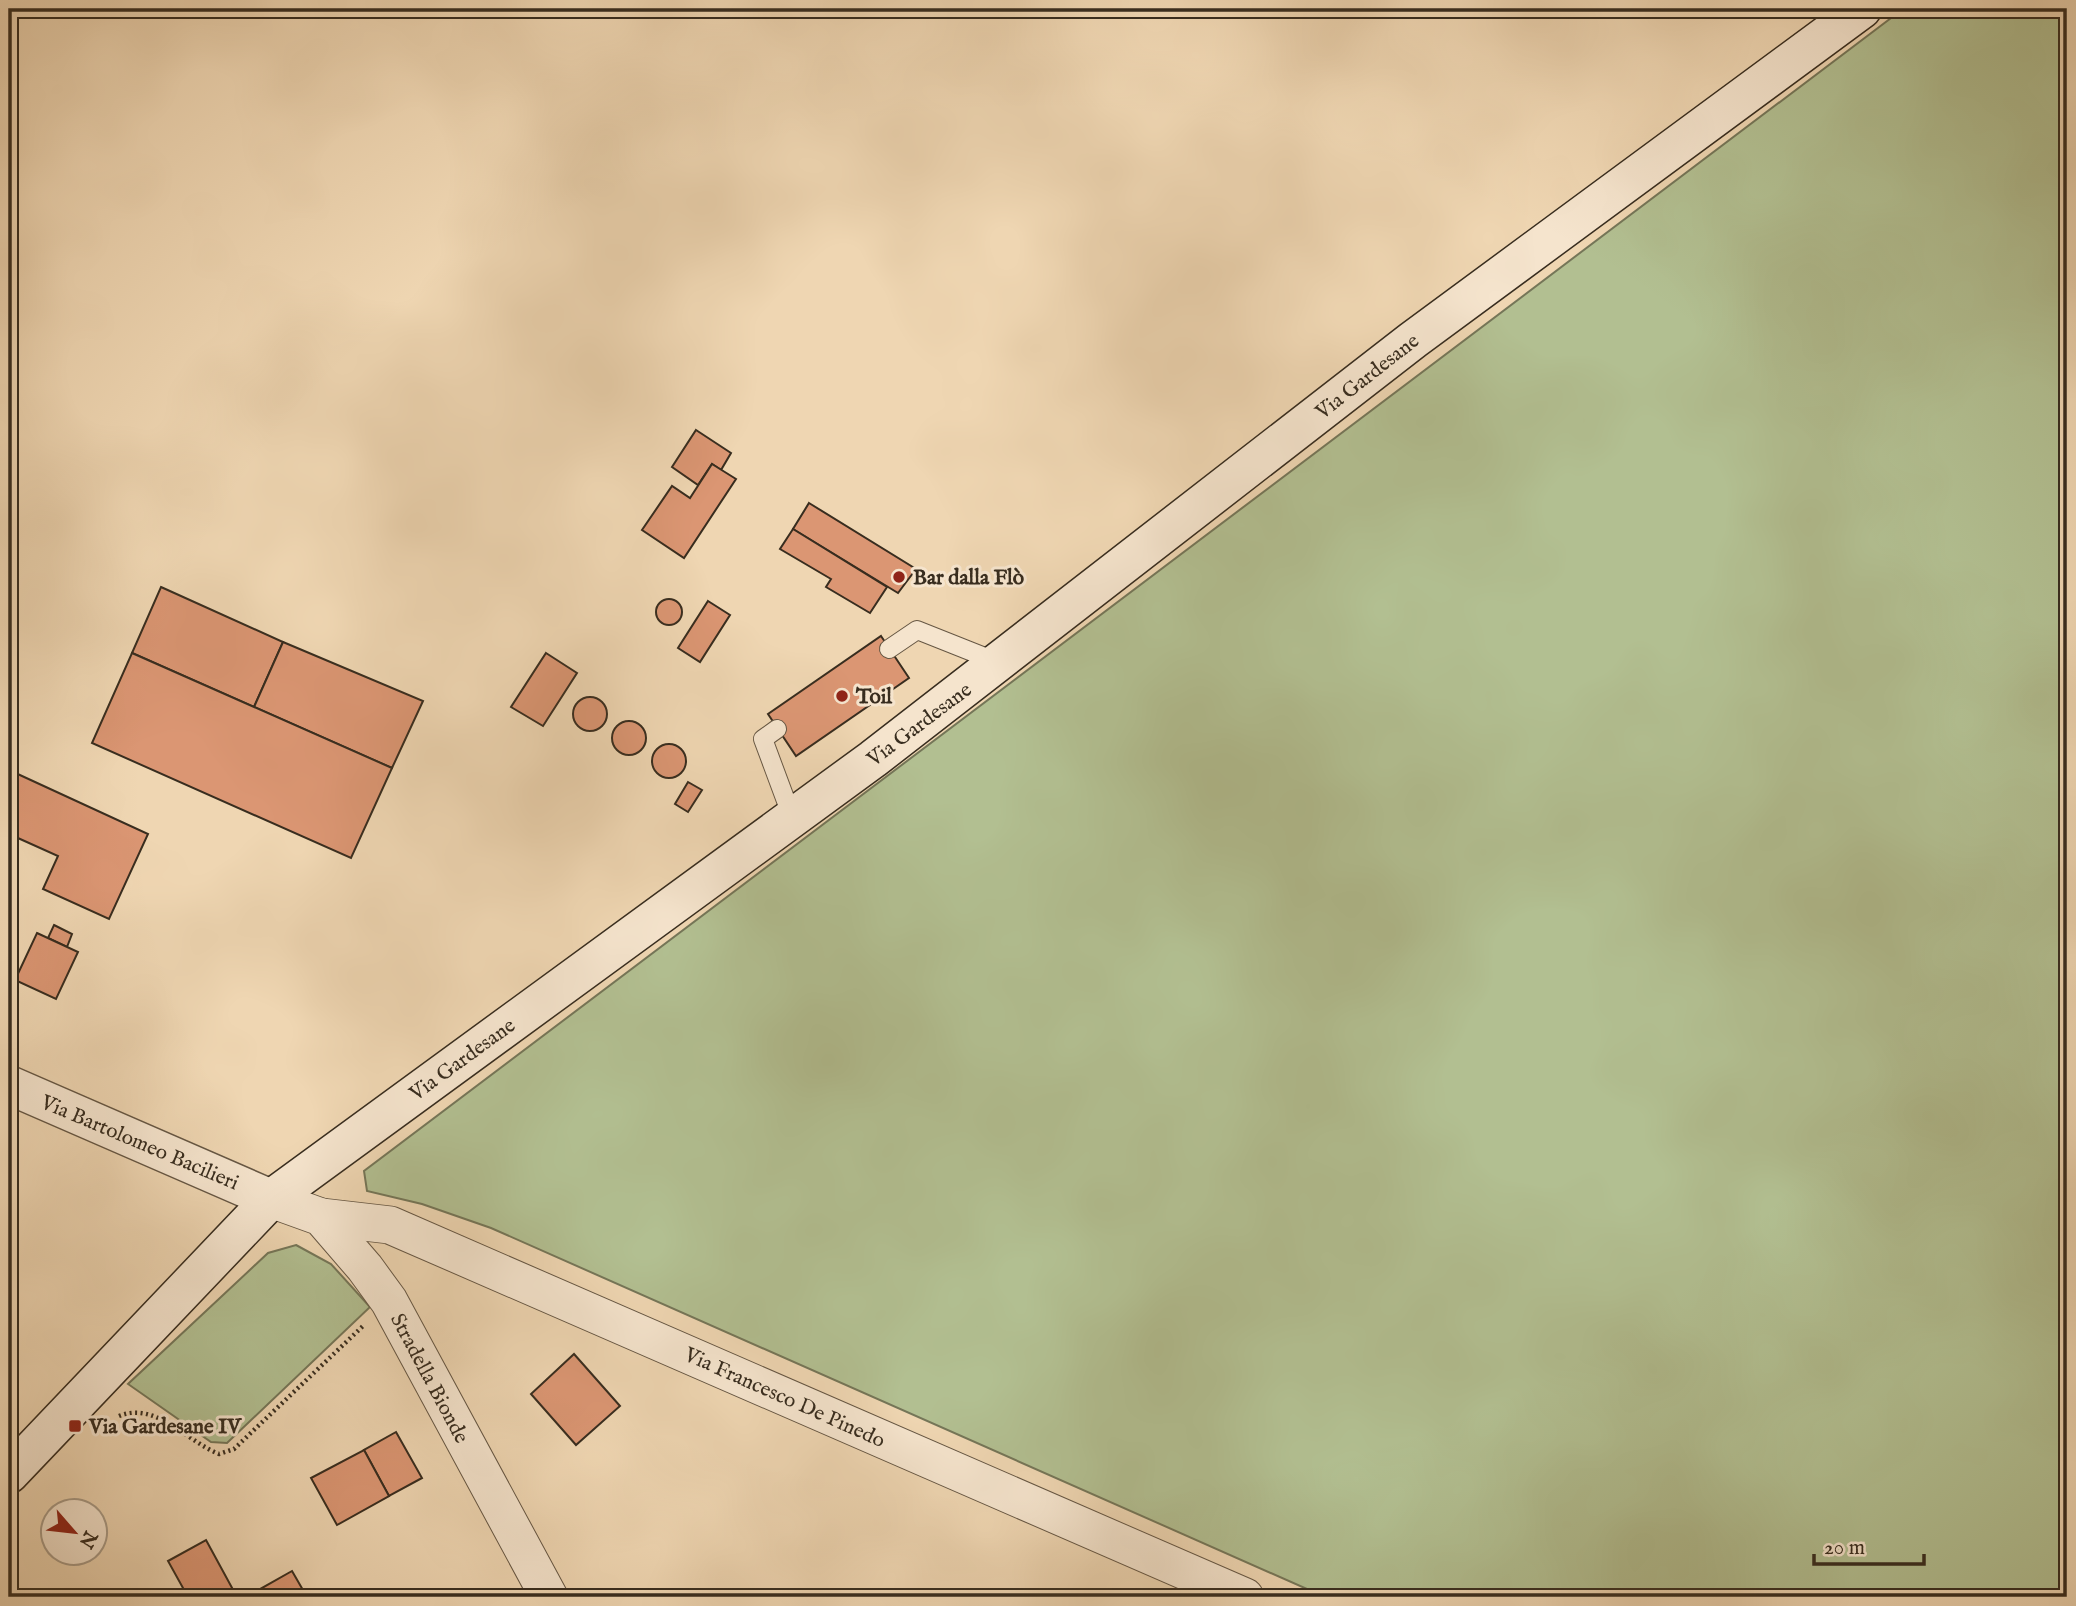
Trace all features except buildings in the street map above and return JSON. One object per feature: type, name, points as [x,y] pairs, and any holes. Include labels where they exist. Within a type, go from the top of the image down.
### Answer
[{"type":"main road","name":"Via Gardesane","points":[[9,1474],[271,1199],[1000,663],[1413,340],[1862,9]]},
{"type":"main road","name":"Via Bartolomeo Bacilieri","points":[[9,1085],[271,1199]]},
{"type":"street","name":"Stradella Bionde","points":[[271,1199],[321,1217],[365,1268],[389,1301],[549,1597]]},
{"type":"street","name":"Via Francesco De Pinedo","points":[[321,1217],[390,1225],[1245,1597]]},
{"type":"lane","points":[[889,649],[917,630],[1000,663]]},
{"type":"lane","points":[[777,729],[763,739],[792,817]]},
{"type":"path","points":[[111,1422],[131,1411],[149,1413],[207,1450],[219,1454],[234,1449],[389,1301]]},
{"type":"green space","points":[[1903,9],[2067,9],[2067,1597],[1325,1597],[491,1228],[422,1204],[367,1191],[364,1171]]},
{"type":"green space","points":[[296,1245],[331,1264],[370,1307],[227,1443],[211,1442],[128,1384],[268,1253]]},
{"type":"place","name":"Bar dalla Flò","points":[[899,577]]},
{"type":"place","name":"Toil","points":[[842,696]]},
{"type":"place","name":"Via Gardesane IV","points":[[75,1426]]}]
